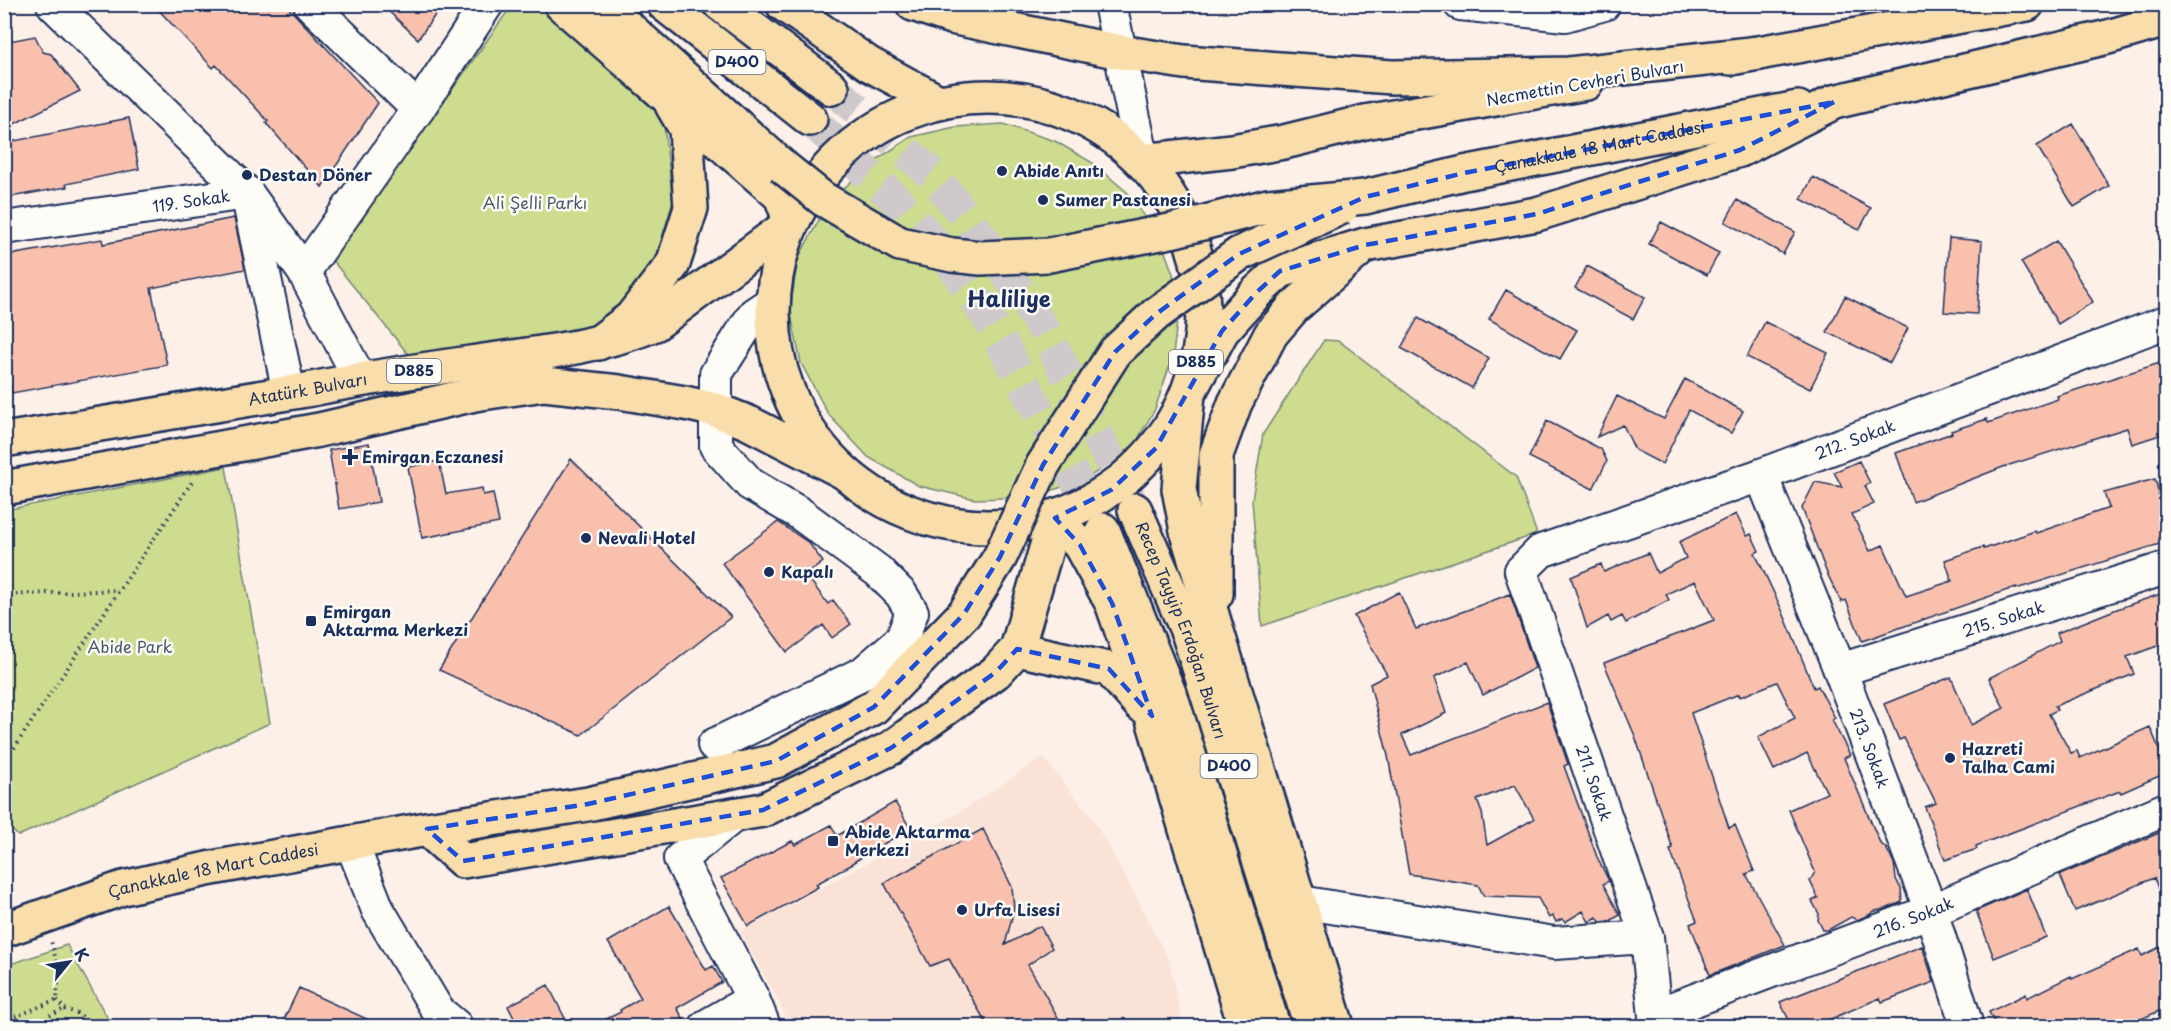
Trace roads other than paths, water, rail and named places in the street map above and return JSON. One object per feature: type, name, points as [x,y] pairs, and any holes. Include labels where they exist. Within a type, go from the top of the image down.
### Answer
[{"type":"main road","points":[[561,4],[781,196],[791,223]]},
{"type":"main road","points":[[602,4],[782,166],[823,199],[900,244],[952,255],[981,258],[1049,255],[1164,232],[1268,206],[1365,197]]},
{"type":"main road","name":"D400","points":[[664,4],[810,119]]},
{"type":"main road","name":"D400","points":[[720,4],[832,88]]},
{"type":"main road","points":[[783,4],[869,64],[937,101]]},
{"type":"main road","points":[[914,4],[951,17],[1120,52],[1184,62],[1392,77],[1569,74],[1760,53]]},
{"type":"main road","name":"Necmettin Cevheri Bulvarı","points":[[1143,161],[1232,151],[1284,142],[1397,116],[2014,7]]},
{"type":"main road","points":[[1337,1026],[1188,536],[1179,489],[1188,394],[1222,331],[1257,292],[1280,272],[1365,245],[1537,214],[1740,150],[1834,102],[2108,37],[2166,20]]},
{"type":"main road","points":[[2108,37],[2166,34]]},
{"type":"main road","points":[[598,343],[631,318],[673,264],[691,208],[686,129],[667,96]]},
{"type":"main road","name":"D885","points":[[1011,96],[1083,117],[1143,161],[1180,212],[1200,271],[1203,334],[1188,394],[1156,448],[1111,490],[1055,518],[1011,527],[965,527],[920,517],[879,498],[842,471],[811,436],[789,394],[775,349],[772,302],[778,261],[791,223],[826,167],[877,126],[937,101],[1011,96]]},
{"type":"main road","name":"Çanakkale 18 Mart Caddesi","points":[[4,930],[123,888],[207,869],[427,829],[588,804],[776,760],[874,707],[964,614],[1000,557],[1043,465],[1115,352],[1156,314],[1239,254],[1365,197],[1464,173],[1834,102]]},
{"type":"main road","name":"Atatürk Bulvarı","points":[[4,440],[289,393],[360,379],[541,354],[631,334],[655,324],[791,223]]},
{"type":"main road","points":[[1215,623],[1216,455],[1235,403],[1271,334],[1294,307],[1365,245]]},
{"type":"main road","points":[[4,488],[319,430],[475,394],[544,384],[619,392],[716,410],[749,423],[842,471]]},
{"type":"main road","name":"Recep Tayyip Erdoğan Bulvarı","points":[[1135,510],[1189,635],[1311,1026]]},
{"type":"main road","points":[[427,829],[463,861],[764,810],[891,748],[996,672],[1017,649],[1055,518]]},
{"type":"main road","points":[[1055,518],[1080,546],[1112,603],[1152,716],[1245,1026]]},
{"type":"main road","name":"Recep Tayyip Erdoğan Bulvarı","points":[[1102,530],[1173,703],[1273,1026]]},
{"type":"main road","points":[[1017,649],[1109,669],[1152,716]]},
{"type":"street","points":[[53,4],[247,193],[304,272],[360,379]]},
{"type":"street","points":[[310,4],[418,109]]},
{"type":"street","points":[[304,272],[418,109],[487,4]]},
{"type":"street","points":[[1110,4],[1143,161]]},
{"type":"street","points":[[1460,4],[1565,15],[1604,4]]},
{"type":"street","name":"119. Sokak","points":[[4,228],[247,193],[289,393]]},
{"type":"street","points":[[714,745],[863,673],[903,639],[912,612],[901,594],[878,571],[799,513],[750,484],[716,446],[716,374],[754,314],[772,302]]},
{"type":"street","name":"212. Sokak","points":[[1541,551],[1761,475],[2166,322]]},
{"type":"street","name":"213. Sokak","points":[[1761,475],[1840,670],[1931,911],[1967,1026]]},
{"type":"street","name":"211. Sokak","points":[[1541,551],[1521,571],[1647,937],[1655,1021]]},
{"type":"street","name":"215. Sokak","points":[[1840,670],[2166,568]]},
{"type":"street","name":"216. Sokak","points":[[1655,1021],[1931,911],[2166,809]]},
{"type":"street","points":[[706,1026],[758,1013],[680,859],[736,814]]},
{"type":"street","points":[[351,842],[378,910],[438,1011],[456,1026]]},
{"type":"street","points":[[1300,902],[1554,943],[1647,937]]},
{"type":"tunnel","points":[[832,88],[933,175],[992,251],[1043,328],[1135,510]]},
{"type":"tunnel","points":[[810,119],[898,202],[950,261],[989,320],[1103,530]]},
{"type":"place","name":"Abide Anıtı","points":[[1002,171]]},
{"type":"place","name":"Destan Döner","points":[[247,175]]},
{"type":"place","name":"Sumer Pastanesi","points":[[1043,200]]},
{"type":"place","name":"Emirgan Eczanesi","points":[[350,457]]},
{"type":"place","name":"Nevali Hotel","points":[[586,538]]},
{"type":"place","name":"Kapalı","points":[[769,572]]},
{"type":"place","name":"Emirgan Aktarma Merkezi","points":[[311,621]]},
{"type":"place","name":"Hazreti Talha Cami","points":[[1950,758]]},
{"type":"place","name":"Abide Aktarma Merkezi","points":[[833,841]]},
{"type":"place","name":"Urfa Lisesi","points":[[962,910]]},
{"type":"district","name":"Haliliye","points":[[1009,299]]},
{"type":"park label","name":"Ali Şelli Parkı","points":[[535,203]]},
{"type":"park label","name":"Abide Park","points":[[130,647]]}]
